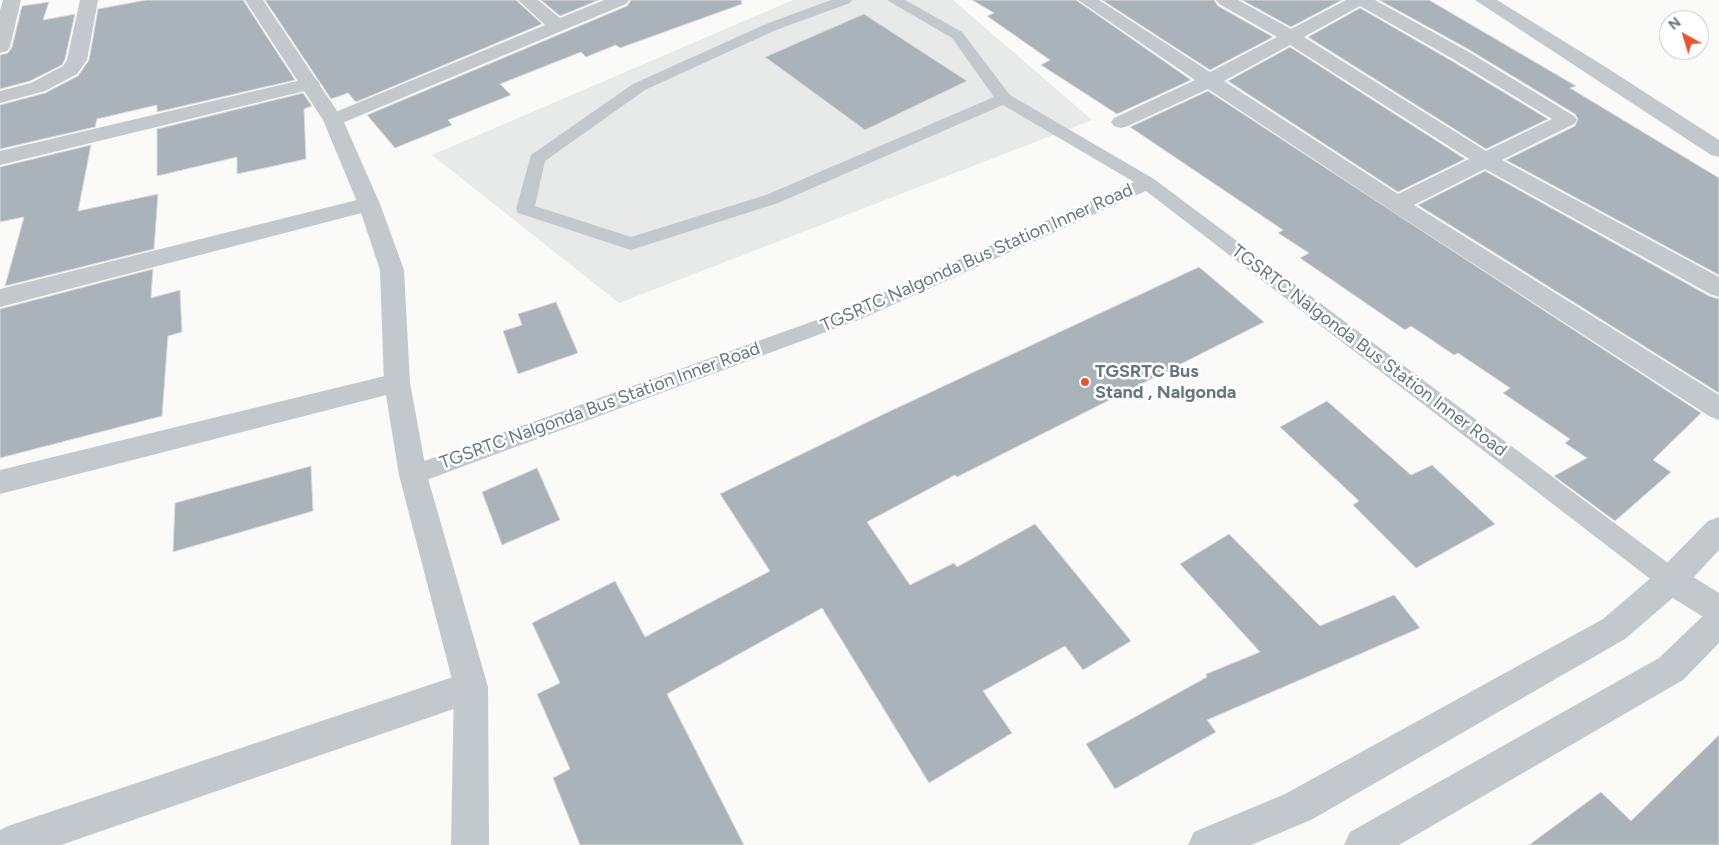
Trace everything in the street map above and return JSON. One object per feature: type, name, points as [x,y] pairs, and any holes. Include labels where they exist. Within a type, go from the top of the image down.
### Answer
[{"type":"street","points":[[0,47],[12,0]]},
{"type":"street","points":[[0,97],[38,87],[70,70],[77,60],[90,0]]},
{"type":"street","points":[[254,0],[333,120],[369,204],[392,270],[397,383],[413,475],[471,688],[470,845]]},
{"type":"street","points":[[527,0],[557,25]]},
{"type":"street","points":[[333,120],[620,0]]},
{"type":"street","points":[[1087,0],[1397,204],[1719,409]]},
{"type":"street","points":[[1225,0],[1289,36],[1485,160],[1719,288]]},
{"type":"street","points":[[1121,122],[1211,80],[1289,36],[1360,0],[1460,55],[1567,120],[1397,204]]},
{"type":"street","points":[[1484,0],[1597,70],[1719,150]]},
{"type":"street","points":[[0,158],[310,84]]},
{"type":"street","points":[[0,298],[369,204]]},
{"type":"street","points":[[0,482],[397,383]]},
{"type":"street","points":[[1207,845],[1298,807],[1614,629],[1671,580],[1719,530]]},
{"type":"street","points":[[1671,580],[1719,610]]},
{"type":"street","points":[[1363,845],[1671,669],[1719,621]]},
{"type":"street","points":[[8,845],[471,688]]},
{"type":"lane","points":[[845,0],[771,26],[639,87],[537,159],[525,209],[631,244],[772,199],[1004,99]]},
{"type":"lane","points":[[894,0],[957,35],[1004,99],[1148,183]]},
{"type":"lane","name":"TGSRTC Nalgonda Bus Station Inner Road","points":[[413,475],[854,314],[1148,183],[1671,580]]},
{"type":"shaded area","points":[[793,0],[953,0],[1092,120],[619,303],[432,155]]},
{"type":"building","points":[[146,0],[243,0],[295,80],[157,112],[157,105],[97,119],[95,127],[0,149],[0,105],[45,93],[78,76],[89,60],[98,9]]},
{"type":"building","points":[[265,0],[516,0],[542,24],[356,102],[348,93],[331,99]]},
{"type":"building","points":[[541,0],[599,0],[560,16]]},
{"type":"building","points":[[631,0],[741,0],[742,4],[620,48],[616,45],[586,57],[581,52],[500,84],[511,95],[448,120],[452,125],[395,148],[367,115],[627,6]]},
{"type":"building","points":[[972,0],[1076,0],[1191,80],[1117,114],[1041,65],[1050,60],[987,16],[994,13]]},
{"type":"building","points":[[1102,0],[1214,0],[1218,6],[1273,37],[1210,70]]},
{"type":"building","points":[[1242,0],[1342,0],[1291,27]]},
{"type":"building","points":[[1379,0],[1429,0],[1576,86],[1570,88],[1719,178],[1719,275],[1506,160],[1575,126],[1578,119],[1575,114],[1468,49]]},
{"type":"building","points":[[49,2],[43,20],[75,14],[62,65],[30,81],[0,89],[0,55],[8,53],[12,47],[22,6]]},
{"type":"building","points":[[1360,8],[1548,119],[1486,149],[1308,37]]},
{"type":"building","points":[[864,14],[967,81],[865,130],[765,57]]},
{"type":"building","points":[[1290,47],[1465,159],[1398,192],[1228,81]]},
{"type":"building","points":[[1208,91],[1701,413],[1653,460],[1671,472],[1615,521],[1554,476],[1587,458],[1565,443],[1570,439],[1503,393],[1510,388],[1458,353],[1454,355],[1411,326],[1405,330],[1300,258],[1309,253],[1278,233],[1283,230],[1130,127]]},
{"type":"building","points":[[303,93],[312,106],[304,109],[306,159],[237,174],[237,157],[157,176],[157,129]]},
{"type":"building","points":[[91,145],[78,211],[158,194],[154,249],[5,286],[24,217],[0,222],[0,167]]},
{"type":"building","points":[[1485,171],[1709,296],[1719,299],[1719,393],[1418,205]]},
{"type":"building","points":[[1199,267],[1264,322],[957,477],[955,475],[867,522],[910,585],[954,563],[957,567],[1035,524],[1131,641],[1083,670],[1065,646],[983,691],[1012,733],[929,783],[822,608],[667,694],[744,845],[580,845],[553,778],[570,769],[537,694],[560,683],[532,623],[615,581],[645,637],[770,571],[720,494],[886,413]]},
{"type":"building","points":[[153,269],[151,298],[180,290],[182,332],[168,336],[162,416],[0,458],[0,309]]},
{"type":"building","points":[[556,302],[578,353],[518,374],[503,331],[522,325],[518,314]]},
{"type":"building","points":[[1327,401],[1411,475],[1432,465],[1495,524],[1416,568],[1353,505],[1359,501],[1280,427]]},
{"type":"building","points":[[311,466],[313,511],[173,552],[175,503]]},
{"type":"building","points":[[537,468],[560,520],[502,545],[482,492]]},
{"type":"building","points":[[1229,534],[1320,626],[1394,595],[1420,628],[1207,720],[1216,732],[1115,789],[1086,744],[1207,677],[1206,674],[1260,652],[1180,564]]},
{"type":"building","points":[[1719,735],[1719,845],[1529,845],[1601,792],[1631,821]]},
{"type":"place","name":"TGSRTC Bus Stand , Nalgonda","points":[[1085,382]]}]
